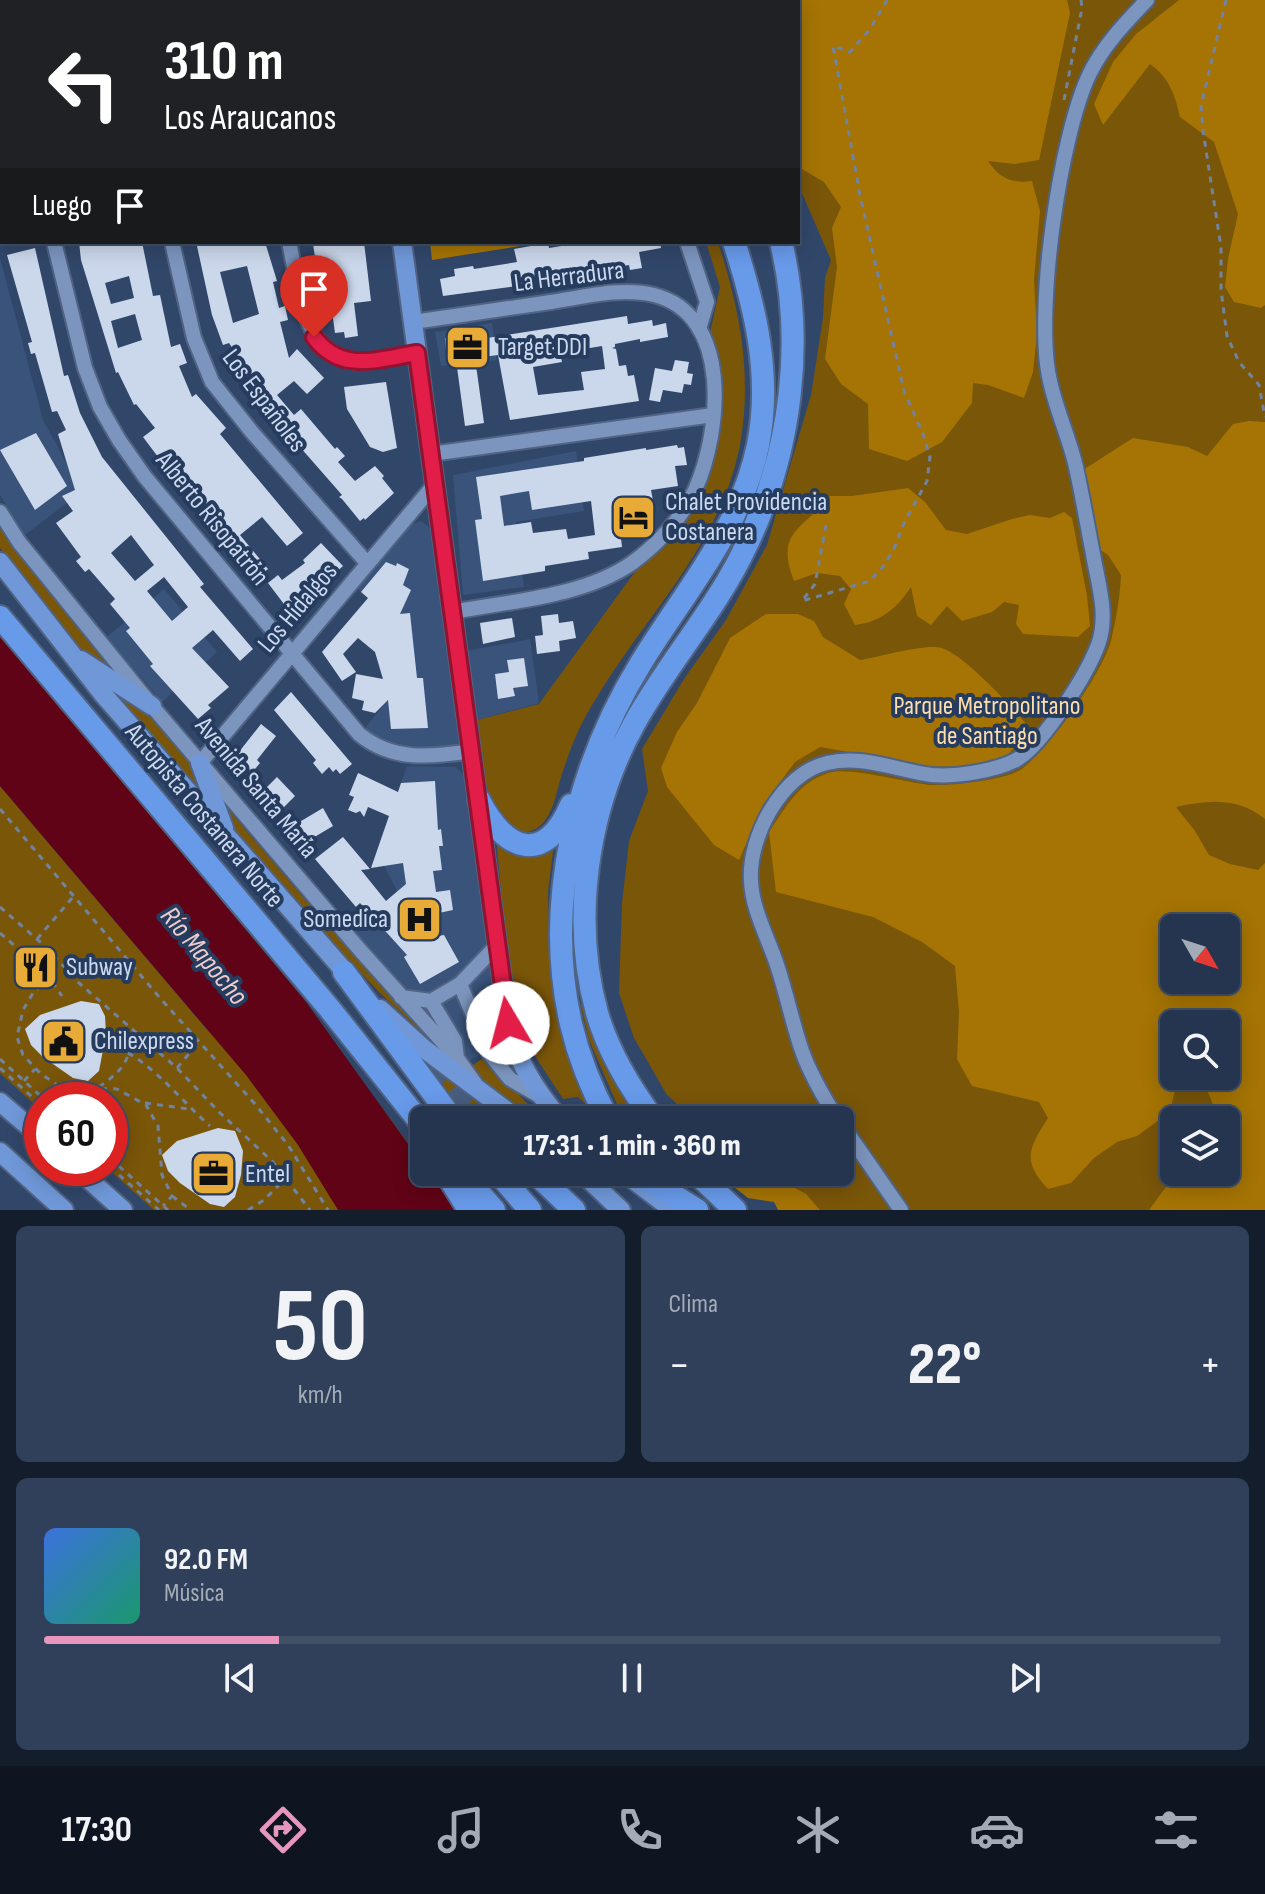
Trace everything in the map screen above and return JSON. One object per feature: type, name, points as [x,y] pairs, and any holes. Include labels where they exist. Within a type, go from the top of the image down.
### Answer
[{"type":"highway","points":[[479,800],[490,822],[505,837],[527,845],[543,842],[556,833],[637,669],[720,544],[738,508],[752,469],[762,419],[763,371],[752,299],[735,244]]},
{"type":"highway","points":[[645,1106],[616,1059],[595,1003],[586,924],[590,855],[603,797],[624,743],[653,692],[735,569],[755,526],[773,473],[788,408],[792,350],[790,294],[781,244]]},
{"type":"highway","name":"Autopista Costanera Norte","points":[[0,617],[329,1008],[410,1110]]},
{"type":"highway","points":[[600,743],[584,787],[570,847],[563,946],[571,1026],[588,1078],[601,1106]]},
{"type":"highway","points":[[344,972],[443,1106]]},
{"type":"highway","points":[[395,1092],[410,1116]]},
{"type":"highway","points":[[461,1186],[482,1205]]},
{"type":"highway","points":[[470,1186],[482,1205]]},
{"type":"highway","points":[[509,1186],[530,1210]]},
{"type":"highway","points":[[534,1186],[554,1210]]},
{"type":"highway","points":[[549,1186],[574,1210]]},
{"type":"highway","points":[[659,1186],[697,1210]]},
{"type":"highway","points":[[710,1186],[735,1210]]},
{"type":"main road","points":[[402,244],[511,1035],[524,1068],[549,1106]]},
{"type":"main road","name":"Avenida Santa María","points":[[0,562],[69,653],[344,972],[400,1028],[500,1106]]},
{"type":"main road","points":[[69,653],[152,706]]},
{"type":"main road","points":[[200,763],[231,844]]},
{"type":"main road","points":[[0,1102],[24,1123]]},
{"type":"main road","points":[[0,1152],[64,1210]]},
{"type":"main road","points":[[96,1186],[123,1210]]},
{"type":"main road","points":[[596,1186],[621,1210]]},
{"type":"main road","points":[[641,1186],[673,1210]]},
{"type":"street","points":[[829,1106],[802,1052],[756,906],[751,883],[751,858],[755,844],[772,808],[793,783],[823,763],[866,762],[934,775],[975,773],[1016,760],[1042,737],[1085,671],[1097,646],[1102,630],[1102,603],[1075,461],[1049,379],[1046,333],[1048,293],[1060,176],[1077,110],[1090,73],[1118,31],[1147,0]]},
{"type":"street","name":"Alberto Risopatrón","points":[[54,244],[85,368],[110,425],[145,477],[359,734],[380,748],[414,757],[472,751]]},
{"type":"street","name":"Los Españoles","points":[[172,244],[194,338],[212,382],[367,563]]},
{"type":"street","points":[[289,244],[310,329],[326,350],[342,359],[360,363],[417,353]]},
{"type":"street","points":[[688,244],[707,302],[699,329]]},
{"type":"street","name":"La Herradura","points":[[413,322],[630,292],[669,300],[686,311],[699,329],[711,357],[713,415],[707,452],[694,490],[660,538],[633,562],[597,582],[580,588],[452,612]]},
{"type":"street","points":[[431,454],[713,415]]},
{"type":"street","name":"Los Hidalgos","points":[[200,763],[434,485]]},
{"type":"street","name":"Avenida Santa María","points":[[0,512],[19,542],[152,706],[457,1058],[480,1091]]},
{"type":"street","points":[[401,997],[431,1001],[460,984],[497,945]]},
{"type":"street","points":[[460,984],[489,1053],[510,1079],[542,1098]]},
{"type":"street","points":[[431,1001],[455,1041],[457,1058]]},
{"type":"street","points":[[455,1041],[479,1027]]},
{"type":"street","points":[[854,1143],[901,1210]]},
{"type":"path","points":[[826,525],[815,584],[802,601],[870,581],[893,551],[927,481],[930,457],[904,391],[860,195],[833,46],[850,52],[870,29],[887,0]]},
{"type":"path","points":[[1082,8],[1085,0]]},
{"type":"path","points":[[1226,0],[1201,106],[1203,131],[1221,247],[1221,290],[1227,336],[1239,362],[1259,385],[1265,417]]},
{"type":"path","points":[[0,809],[288,1145],[328,1210]]},
{"type":"path","points":[[37,939],[73,897]]},
{"type":"path","points":[[0,907],[37,939],[79,983],[177,1068],[272,1161],[310,1210]]},
{"type":"path","points":[[1,935],[50,977],[62,996]]},
{"type":"path","points":[[50,977],[26,1003],[18,1031],[21,1051],[35,1069],[53,1082]]},
{"type":"path","points":[[177,1068],[199,1042]]},
{"type":"path","points":[[106,1043],[130,1051],[210,1126]]},
{"type":"path","points":[[106,1082],[120,1071],[130,1051]]},
{"type":"path","points":[[0,1059],[24,1081],[35,1069]]},
{"type":"path","points":[[0,1068],[24,1090]]},
{"type":"path","points":[[128,1094],[150,1110],[158,1126],[162,1175],[172,1196],[191,1210]]},
{"type":"path","points":[[141,1102],[191,1109]]},
{"type":"path","points":[[128,1174],[168,1210]]},
{"type":"path","points":[[248,1210],[264,1200],[282,1182]]},
{"type":"path","points":[[128,1183],[159,1210]]},
{"type":"path","points":[[163,1206],[172,1196]]},
{"type":"shaded area","points":[[0,258],[43,420],[82,491],[25,535],[0,495]]},
{"type":"shaded area","points":[[492,323],[497,360],[441,366],[435,332]]},
{"type":"shaded area","points":[[576,451],[584,511],[516,522],[524,587],[463,595],[453,475]]},
{"type":"shaded area","points":[[421,521],[432,530],[460,743],[459,746],[408,752],[373,738],[364,729],[388,700],[377,658],[385,612],[355,587],[409,525]]},
{"type":"shaded area","points":[[164,589],[217,652],[162,702],[107,637]]},
{"type":"shaded area","points":[[530,639],[539,703],[477,720],[466,651]]},
{"type":"shaded area","points":[[407,766],[456,767],[466,777],[492,971],[506,1042],[468,1061],[454,1049],[354,931],[397,891],[377,851]]},
{"type":"green space","name":"Parque Metropolitano de Santiago","points":[[800,0],[1265,0],[1265,1210],[802,1210],[770,1186],[854,1186],[854,1106],[679,1106],[667,1095],[634,1038],[619,993],[622,903],[629,841],[648,791],[642,749],[684,679],[726,620],[767,545],[811,395],[823,318],[825,278],[831,260],[800,189]]},
{"type":"green space","points":[[800,0],[1067,0],[1070,13],[1039,160],[1015,164],[988,161],[1007,178],[1018,182],[1032,181],[1040,211],[1034,279],[1037,334],[1033,372],[1024,398],[973,383],[972,403],[942,442],[907,461],[869,449],[868,404],[841,384],[825,359],[837,267],[832,228],[841,207],[824,182],[802,169]]},
{"type":"green space","points":[[1179,0],[1265,0],[1265,305],[1261,308],[1234,302],[1225,287],[1238,214],[1214,142],[1180,117],[1167,81],[1150,64],[1103,125],[1094,104],[1113,62],[1136,34]]},
{"type":"green space","points":[[430,244],[533,244],[432,260]]},
{"type":"green space","points":[[707,244],[719,244],[742,339],[744,413],[732,476],[700,545],[584,719],[546,819],[538,828],[526,832],[512,829],[501,820],[487,788],[477,720],[539,704],[637,569],[687,518],[703,489],[717,449],[723,402],[720,358],[710,333],[720,287]]},
{"type":"green space","points":[[1265,422],[1265,819],[1244,807],[1222,802],[1176,807],[1209,855],[1230,864],[1258,870],[1265,863],[1265,1210],[1149,1210],[1167,1186],[1240,1186],[1240,1106],[1213,1106],[1207,1090],[1240,1090],[1240,1010],[1160,1010],[1160,1090],[1175,1090],[1171,1106],[1160,1106],[1160,1119],[1137,1136],[1117,1142],[1094,1158],[1071,1183],[1048,1189],[1031,1162],[1036,1138],[1048,1118],[1039,1102],[972,1086],[957,1059],[959,1012],[955,966],[922,942],[873,917],[776,892],[769,832],[801,789],[828,773],[849,772],[930,785],[950,784],[1013,774],[1032,761],[1073,711],[1097,672],[1111,641],[1116,617],[1121,575],[1108,555],[1096,547],[1083,470],[1133,438],[1188,447],[1207,456],[1233,424]]},
{"type":"green space","points":[[908,488],[925,502],[946,530],[967,534],[1030,515],[1050,518],[1064,512],[1072,518],[1090,626],[1078,637],[1023,634],[1016,624],[1019,605],[1004,602],[992,612],[962,621],[947,606],[931,625],[917,616],[911,587],[888,613],[855,625],[844,604],[851,589],[840,576],[817,573],[794,581],[789,564],[790,540],[830,496]]},
{"type":"green space","points":[[0,522],[211,788],[321,918],[434,1044],[379,992],[298,906],[68,640],[0,548]]},
{"type":"green space","points":[[766,614],[798,614],[814,621],[823,637],[860,660],[914,649],[942,648],[976,671],[1030,729],[1005,758],[966,767],[928,766],[820,747],[795,762],[763,805],[739,860],[714,845],[667,787],[661,768],[677,732],[697,703],[730,638]]},
{"type":"green space","points":[[0,786],[209,1032],[263,956],[410,1146],[410,1186],[439,1186],[455,1210],[154,1210],[127,1186],[128,1082],[24,1082],[24,1095],[0,1073]]},
{"type":"green space","points":[[496,837],[554,844],[548,891],[549,940],[561,1028],[592,1106],[578,1097],[563,1099],[524,1039],[508,968]]},
{"type":"green space","points":[[580,1003],[586,1008],[637,1106],[618,1106],[589,1040]]},
{"type":"green space","points":[[482,1059],[487,1061],[530,1106],[513,1106],[473,1071],[473,1065]]},
{"type":"green space","points":[[430,1064],[485,1106],[455,1106],[426,1067]]},
{"type":"green space","points":[[733,1186],[791,1186],[806,1194],[820,1210],[778,1210],[774,1202],[748,1198]]},
{"type":"water","name":"Río Mapocho","points":[[0,635],[306,1002],[410,1147],[410,1186],[439,1186],[455,1210],[338,1210],[298,1145],[246,1075],[0,786]]},
{"type":"building","points":[[79,244],[142,244],[153,296],[160,295],[171,347],[180,344],[187,363],[179,366],[192,397],[196,394],[226,428],[220,434],[303,533],[287,546],[262,517],[240,535],[268,569],[257,578],[230,544],[227,546],[210,526],[143,437],[155,428],[134,405],[116,373],[81,260]],"holes":[[[129,276],[134,298],[111,304],[105,283]],[[135,314],[142,340],[118,348],[111,321]]]},
{"type":"building","points":[[266,244],[277,281],[273,282],[279,308],[285,306],[288,320],[280,322],[289,358],[297,349],[324,378],[307,394],[294,381],[277,395],[294,415],[301,409],[335,449],[337,447],[345,456],[338,462],[355,481],[375,466],[384,476],[382,478],[394,493],[365,520],[360,521],[339,497],[342,495],[265,407],[268,404],[247,380],[244,382],[234,366],[241,361],[229,343],[223,345],[212,315],[197,246]],"holes":[[[247,266],[259,314],[233,323],[220,272]]]},
{"type":"building","points":[[313,244],[364,244],[371,301],[354,303],[358,336],[345,338],[344,332],[335,333],[331,304],[322,306],[318,257],[315,257]]},
{"type":"building","points":[[542,244],[548,244],[549,248],[574,244],[660,244],[661,248],[639,252],[642,268],[630,270],[629,265],[577,274],[578,278],[443,296],[440,279],[455,276],[454,269],[517,262],[514,249]]},
{"type":"building","points":[[35,248],[64,376],[68,375],[80,413],[102,457],[204,584],[200,587],[253,649],[240,661],[213,630],[192,648],[229,687],[208,705],[211,708],[198,719],[150,666],[153,664],[126,631],[130,628],[110,604],[115,599],[89,569],[85,572],[76,561],[81,557],[56,523],[73,511],[62,496],[75,490],[58,434],[66,430],[57,411],[52,412],[35,353],[31,354],[28,343],[32,342],[7,255]],"holes":[[[131,535],[154,565],[135,581],[111,553]],[[164,577],[188,607],[172,621],[147,591]]]},
{"type":"building","points":[[627,316],[628,324],[652,320],[653,326],[666,323],[668,337],[640,342],[640,339],[615,344],[612,348],[616,349],[619,366],[626,365],[628,376],[634,375],[639,401],[510,420],[498,355],[475,358],[484,423],[465,426],[456,360],[447,361],[445,338],[486,333],[487,338]],"holes":[[[602,346],[605,369],[581,372],[584,390],[538,395],[533,367],[562,362],[560,353]]]},
{"type":"building","points":[[675,360],[689,362],[687,373],[693,374],[691,385],[684,384],[682,393],[663,390],[660,402],[649,400],[655,368],[672,371]]},
{"type":"building","points":[[386,382],[397,448],[383,452],[370,447],[347,409],[344,387]]},
{"type":"building","points":[[36,433],[67,486],[35,510],[0,450]]},
{"type":"building","points":[[677,445],[678,448],[684,447],[687,465],[675,466],[678,486],[651,490],[654,506],[642,507],[645,526],[620,530],[622,547],[588,552],[589,559],[545,566],[545,571],[483,581],[475,520],[482,519],[476,477]],"holes":[[[529,491],[532,510],[591,501],[595,535],[568,539],[566,529],[533,533],[531,522],[504,526],[500,496]]]},
{"type":"building","points":[[321,543],[343,566],[332,576],[327,570],[297,595],[302,603],[290,612],[268,583],[278,575],[282,580],[305,563],[303,560]]},
{"type":"building","points":[[386,562],[409,569],[403,585],[411,590],[400,614],[410,613],[417,678],[423,678],[428,728],[391,729],[388,700],[375,713],[362,710],[364,701],[352,698],[356,674],[383,679],[375,652],[358,638],[343,654],[356,672],[342,681],[322,652],[368,598],[361,592]]},
{"type":"building","points":[[558,614],[559,623],[573,621],[576,638],[559,641],[560,651],[537,654],[535,636],[543,635],[541,616]]},
{"type":"building","points":[[512,618],[515,637],[483,644],[480,623]]},
{"type":"building","points":[[524,658],[528,686],[513,688],[515,696],[498,699],[495,674],[509,672],[507,660]]},
{"type":"building","points":[[291,692],[352,764],[340,774],[329,767],[322,774],[313,763],[316,760],[274,710]]},
{"type":"building","points":[[261,724],[276,736],[246,780],[228,766]]},
{"type":"building","points":[[358,773],[398,792],[401,783],[435,781],[438,830],[441,829],[443,846],[439,846],[442,870],[433,871],[436,892],[450,890],[453,910],[420,917],[432,937],[444,935],[459,962],[420,984],[404,957],[407,955],[360,903],[356,907],[315,859],[343,837],[370,869],[361,870],[386,901],[406,884],[403,863],[371,868],[389,816],[368,807],[364,817],[360,811],[348,810],[354,797],[349,795]]},
{"type":"building","points":[[277,777],[295,796],[280,811],[262,792]]},
{"type":"building","points":[[323,808],[333,826],[301,845],[291,827]]},
{"type":"building","points":[[81,1001],[99,1004],[105,1016],[106,1034],[99,1071],[88,1081],[73,1078],[43,1057],[31,1045],[25,1029],[40,1015]]},
{"type":"building","points":[[218,1128],[235,1131],[243,1151],[235,1197],[224,1207],[210,1204],[180,1183],[168,1171],[162,1155],[177,1141]]},
{"type":"tunnel","points":[[405,1043],[466,1106]]},
{"type":"place","name":"Target DDI","points":[[467,347]]},
{"type":"place","name":"Chalet Providencia Costanera","points":[[634,517]]},
{"type":"place","name":"Somedica","points":[[419,919]]},
{"type":"place","name":"Subway","points":[[35,967]]},
{"type":"place","name":"Chilexpress","points":[[63,1041]]},
{"type":"place","name":"Entel","points":[[214,1174]]},
{"type":"route","points":[[314,337],[334,355],[360,363],[417,353],[508,1023]]}]
